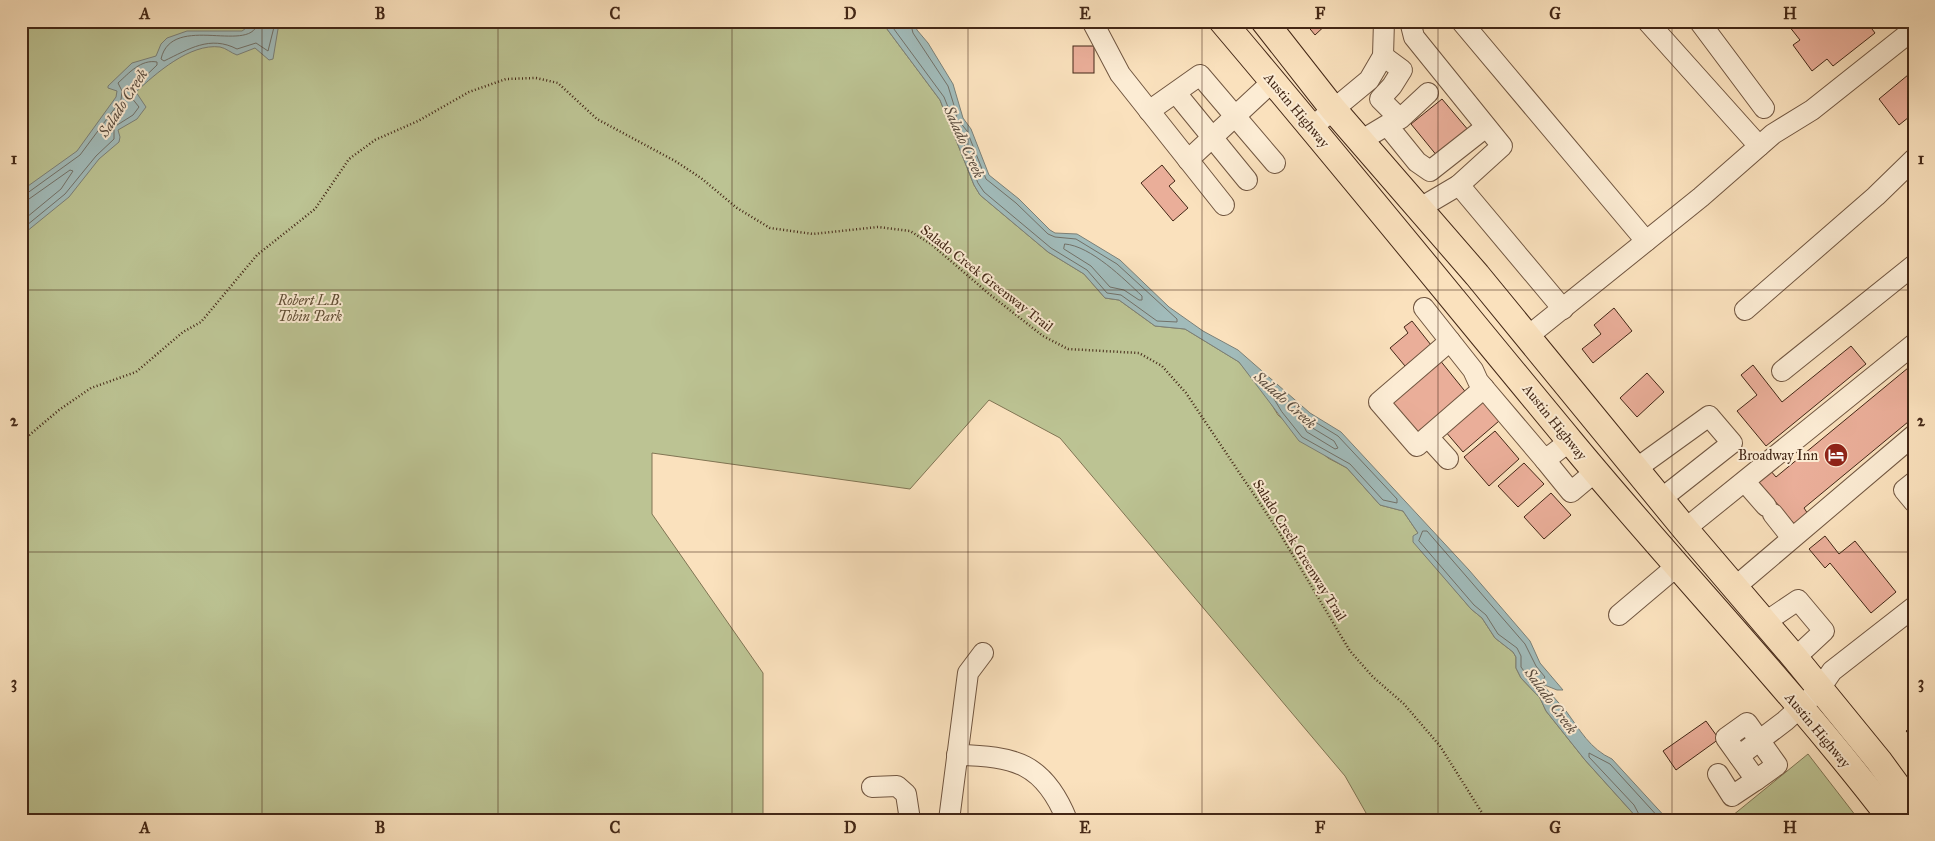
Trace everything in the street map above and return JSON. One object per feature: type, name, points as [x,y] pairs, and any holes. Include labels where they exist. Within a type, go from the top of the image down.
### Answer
[{"type":"main road","name":"Austin Highway","points":[[1222,21],[1458,303],[1570,441],[1799,707],[1892,820]]},
{"type":"main road","name":"Austin Highway","points":[[1264,21],[1333,109],[1420,208],[1879,761],[1914,809]]},
{"type":"main road","points":[[1879,761],[1914,786]]},
{"type":"street","points":[[1092,21],[1120,74],[1224,205]]},
{"type":"street","points":[[1311,128],[1369,80],[1383,56],[1384,21]]},
{"type":"street","points":[[1410,21],[1414,37],[1502,146],[1459,185],[1420,208]]},
{"type":"street","points":[[1461,21],[1646,241]]},
{"type":"street","points":[[1647,21],[1759,146]]},
{"type":"street","points":[[1699,21],[1764,108]]},
{"type":"street","points":[[1527,338],[1773,134],[1812,110],[1908,28]]},
{"type":"street","points":[[1383,56],[1402,70],[1392,86],[1380,99],[1400,119],[1428,93]]},
{"type":"street","points":[[1149,111],[1200,75],[1275,163]]},
{"type":"street","points":[[1188,160],[1273,81]]},
{"type":"street","points":[[1176,93],[1247,180]]},
{"type":"street","points":[[1362,140],[1387,125],[1417,162],[1430,172],[1486,126]]},
{"type":"street","points":[[1745,310],[1876,196],[1914,159]]},
{"type":"street","points":[[1394,179],[1417,162]]},
{"type":"street","points":[[1459,185],[1563,309]]},
{"type":"street","points":[[1782,370],[1914,265]]},
{"type":"street","points":[[1458,303],[1430,315],[1473,370],[1481,384],[1571,492],[1596,471]]},
{"type":"street","points":[[1450,341],[1379,402],[1417,446],[1504,359]]},
{"type":"street","points":[[1685,529],[1914,344]]},
{"type":"street","points":[[1637,468],[1709,416],[1732,443],[1661,499]]},
{"type":"street","points":[[1735,587],[1914,435]]},
{"type":"street","points":[[1428,437],[1448,459]]},
{"type":"street","points":[[1546,460],[1570,441]]},
{"type":"street","points":[[1745,482],[1792,538]]},
{"type":"street","points":[[1914,482],[1904,490],[1914,502]]},
{"type":"street","points":[[1619,615],[1677,566]]},
{"type":"street","points":[[1764,624],[1798,600],[1824,631],[1794,658]]},
{"type":"street","points":[[1756,780],[1739,756],[1819,690],[1832,671],[1914,607]]},
{"type":"street","points":[[949,820],[968,674],[983,653]]},
{"type":"street","points":[[1718,774],[1732,796],[1777,765],[1760,740]]},
{"type":"street","points":[[957,755],[995,757],[1021,762],[1051,786],[1068,820]]},
{"type":"street","points":[[872,787],[897,786],[906,794],[910,820]]},
{"type":"path","name":"Salado Creek Greenway Trail","points":[[21,442],[59,410],[91,388],[136,372],[183,332],[201,322],[257,255],[316,209],[349,159],[375,140],[418,121],[469,92],[506,79],[536,78],[558,82],[597,119],[675,161],[701,178],[737,208],[770,228],[813,234],[878,227],[910,231],[931,244],[1043,336],[1068,349],[1139,353],[1162,366],[1186,393],[1279,532],[1350,651],[1404,704],[1440,746],[1484,816],[1491,820]]},
{"type":"green space","name":"Robert L.B. Tobin Park","points":[[21,21],[881,21],[940,100],[974,185],[980,195],[1048,252],[1084,274],[1105,298],[1119,300],[1155,326],[1185,329],[1239,362],[1267,397],[1278,415],[1328,458],[1347,468],[1380,505],[1403,511],[1418,533],[1414,542],[1471,609],[1482,618],[1495,638],[1513,652],[1516,657],[1516,668],[1521,678],[1540,698],[1546,711],[1585,760],[1639,820],[1370,820],[1345,776],[1060,438],[989,400],[910,489],[652,453],[652,514],[763,673],[763,820],[21,820]]},
{"type":"green space","points":[[1808,754],[1859,820],[1727,820]]},
{"type":"water","name":"Salado Creek","points":[[256,21],[288,21],[278,29],[273,59],[269,60],[255,48],[237,55],[220,47],[209,47],[197,50],[174,61],[136,92],[146,107],[137,119],[118,130],[119,142],[99,159],[69,197],[21,236],[21,191],[77,151],[116,97],[117,91],[108,88],[108,86],[132,63],[156,56],[161,44],[167,38],[187,31],[242,31]]},
{"type":"water","name":"Salado Creek","points":[[881,21],[914,21],[917,30],[928,43],[953,84],[963,118],[971,129],[989,175],[1019,199],[1050,230],[1055,233],[1077,234],[1120,260],[1169,307],[1203,331],[1238,350],[1310,413],[1341,432],[1469,570],[1530,641],[1540,663],[1563,690],[1557,690],[1542,684],[1566,711],[1591,744],[1612,759],[1668,820],[1639,820],[1585,760],[1546,711],[1540,698],[1521,678],[1516,668],[1516,657],[1513,652],[1495,638],[1482,618],[1471,609],[1413,542],[1413,536],[1418,533],[1403,511],[1380,505],[1347,468],[1299,441],[1239,362],[1185,329],[1155,326],[1119,300],[1105,298],[1084,274],[1048,252],[980,195],[974,185],[940,100]]},
{"type":"building","points":[[1309,21],[1330,21],[1315,35],[1306,24]]},
{"type":"building","points":[[1785,21],[1866,21],[1875,33],[1833,66],[1827,59],[1812,71],[1793,45],[1800,40]]},
{"type":"building","points":[[1073,46],[1094,46],[1094,73],[1073,73]]},
{"type":"building","points":[[1914,70],[1914,113],[1899,125],[1879,99]]},
{"type":"building","points":[[1442,99],[1469,131],[1438,157],[1411,124]]},
{"type":"building","points":[[1162,165],[1175,181],[1169,186],[1188,208],[1173,221],[1141,183]]},
{"type":"building","points":[[1614,308],[1632,331],[1593,363],[1582,349],[1601,334],[1594,325]]},
{"type":"building","points":[[1412,321],[1431,345],[1405,366],[1390,348],[1408,333],[1404,327]]},
{"type":"building","points":[[1851,346],[1866,364],[1766,446],[1737,411],[1757,395],[1741,375],[1753,365],[1782,402]]},
{"type":"building","points":[[1439,359],[1468,395],[1415,439],[1385,403]]},
{"type":"building","name":"Broadway Inn","points":[[1914,363],[1914,417],[1804,508],[1810,517],[1796,526],[1757,480],[1770,470],[1776,477]]},
{"type":"building","points":[[1647,373],[1664,392],[1637,417],[1620,398]]},
{"type":"building","points":[[1487,394],[1506,415],[1463,452],[1445,431]]},
{"type":"building","points":[[1495,431],[1519,459],[1489,486],[1464,457]]},
{"type":"building","points":[[1524,463],[1544,484],[1518,507],[1498,486]]},
{"type":"building","points":[[1551,493],[1571,515],[1544,539],[1524,517]]},
{"type":"building","points":[[1825,536],[1839,554],[1855,541],[1896,592],[1871,613],[1830,563],[1825,568],[1809,549]]},
{"type":"building","points":[[1706,721],[1719,739],[1676,770],[1663,751]]},
{"type":"building","points":[[1914,725],[1914,740],[1906,731]]},
{"type":"place","name":"Broadway Inn","points":[[1836,455]]}]
